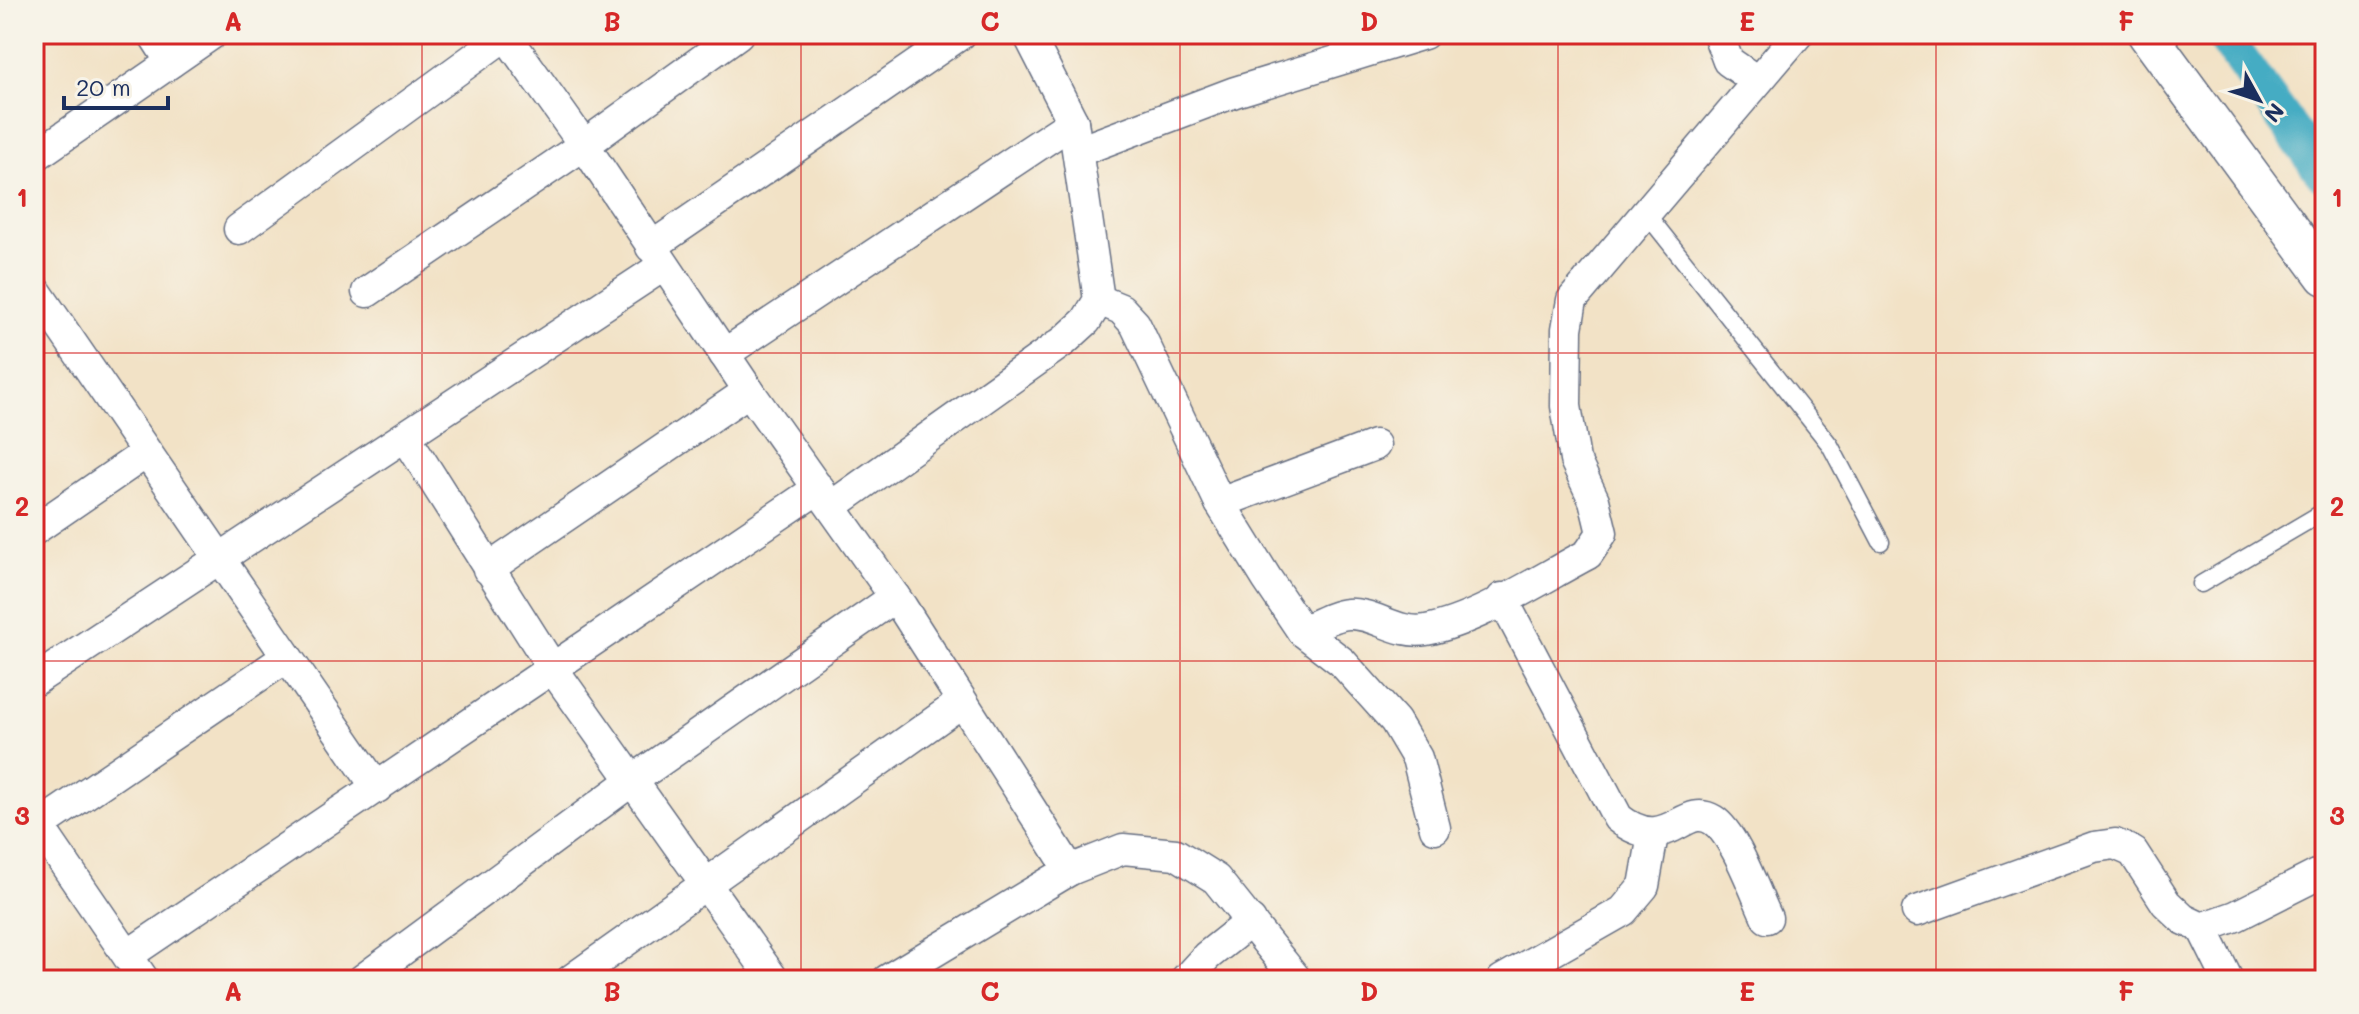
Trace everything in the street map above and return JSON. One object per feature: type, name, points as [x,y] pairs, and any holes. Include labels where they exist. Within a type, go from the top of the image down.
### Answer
[{"type":"street","points":[[153,34],[171,62]]},
{"type":"street","points":[[34,157],[212,34]]},
{"type":"street","points":[[239,229],[506,34],[749,391],[895,597],[1070,870]]},
{"type":"street","points":[[367,292],[584,145],[738,34]]},
{"type":"street","points":[[34,681],[406,437],[961,34]]},
{"type":"street","points":[[287,657],[36,825],[136,968],[377,788],[553,669],[826,497],[1064,341],[1086,321],[1099,300],[1079,151],[1073,122],[1028,34]]},
{"type":"street","points":[[1079,151],[1235,92],[1424,34]]},
{"type":"street","points":[[1718,34],[1728,61],[1757,81]]},
{"type":"street","points":[[1302,631],[1346,614],[1365,616],[1387,627],[1422,631],[1454,623],[1588,554],[1602,533],[1594,500],[1575,460],[1566,406],[1567,329],[1572,300],[1798,34]]},
{"type":"street","points":[[2147,34],[2325,276]]},
{"type":"street","points":[[724,354],[1073,122]]},
{"type":"street","points":[[34,288],[377,788]]},
{"type":"street","points":[[1099,300],[1121,309],[1135,324],[1220,503],[1302,631],[1342,662],[1395,721],[1417,758],[1435,828]]},
{"type":"street","points":[[488,569],[749,391]]},
{"type":"street","points":[[406,437],[553,669],[774,980]]},
{"type":"street","points":[[1220,503],[1375,445]]},
{"type":"street","points":[[34,530],[146,453]]},
{"type":"street","points":[[362,980],[633,780],[895,597]]},
{"type":"street","points":[[1502,598],[1618,818],[1634,831],[1653,835],[1692,817],[1712,819],[1726,832],[1767,918]]},
{"type":"street","points":[[571,980],[962,702]]},
{"type":"street","points":[[1502,980],[1623,911],[1644,886],[1653,835]]},
{"type":"street","points":[[1917,911],[2094,847],[2115,844],[2133,852],[2166,903],[2183,919],[2202,928],[2228,980]]},
{"type":"street","points":[[887,980],[1070,870],[1123,849],[1176,854],[1216,879],[1297,980]]},
{"type":"street","points":[[2202,928],[2236,916],[2325,871]]},
{"type":"street","points":[[1185,980],[1207,956],[1251,921]]},
{"type":"lane","points":[[1645,212],[1830,445],[1881,542]]},
{"type":"lane","points":[[2201,584],[2325,511]]},
{"type":"waterway","points":[[2222,34],[2325,176]]}]
